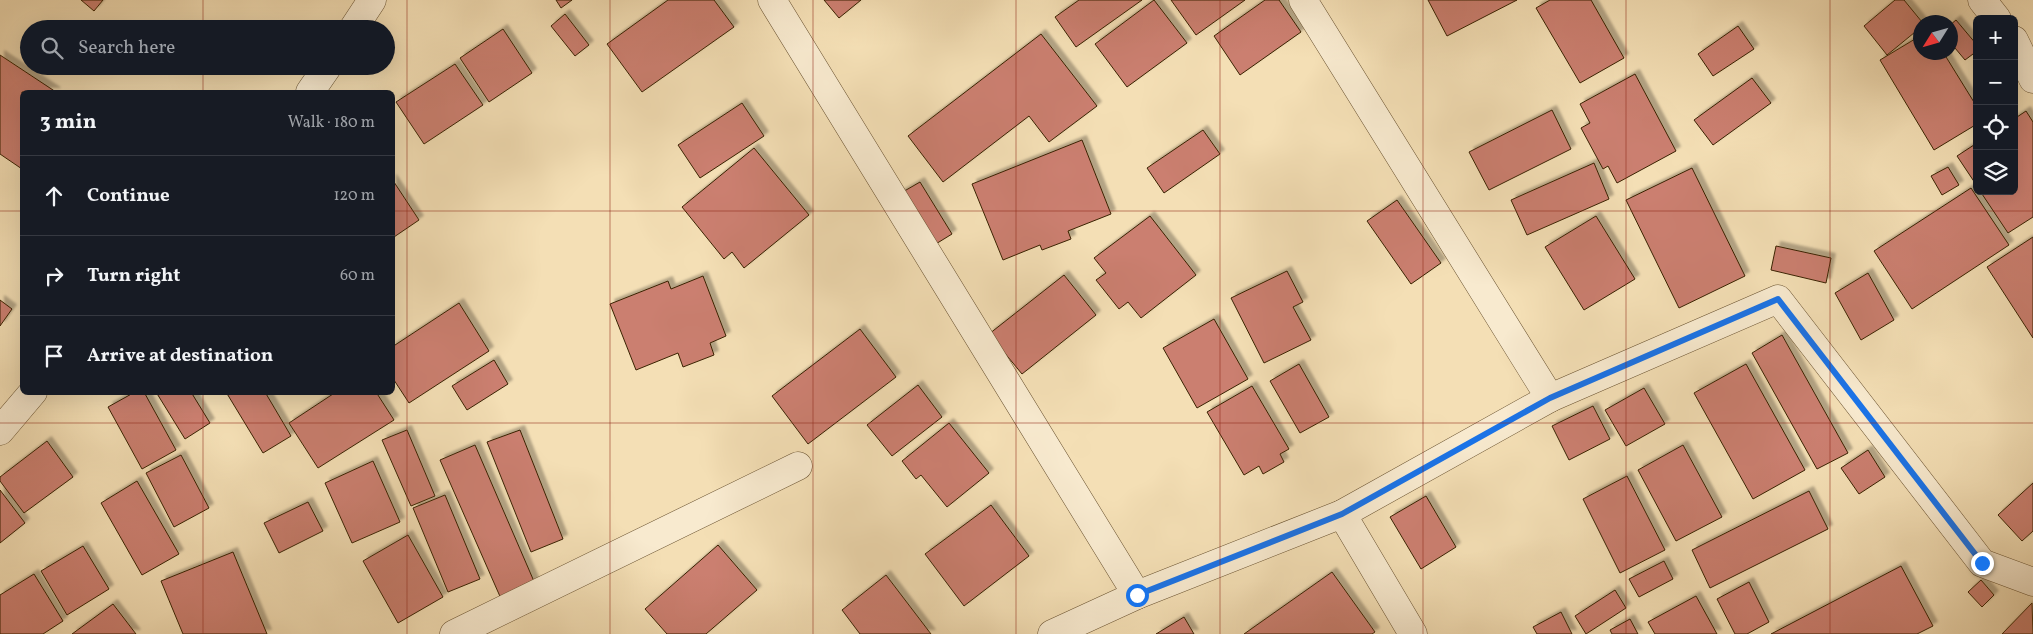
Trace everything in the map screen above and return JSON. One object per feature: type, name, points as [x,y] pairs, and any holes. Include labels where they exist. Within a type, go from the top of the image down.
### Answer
[{"type":"street","points":[[359,20],[372,0]]},
{"type":"street","points":[[772,0],[1137,595]]},
{"type":"street","points":[[1303,0],[1550,398]]},
{"type":"street","points":[[1982,0],[1995,15]]},
{"type":"street","points":[[2018,35],[2033,30]]},
{"type":"street","points":[[2018,48],[2033,79]]},
{"type":"street","points":[[311,90],[322,75]]},
{"type":"street","points":[[1052,634],[1137,595],[1342,514],[1550,398],[1778,299],[1982,563],[2033,582]]},
{"type":"street","points":[[0,430],[30,395]]},
{"type":"street","points":[[454,634],[798,466]]},
{"type":"street","points":[[1342,514],[1413,634]]},
{"type":"building","points":[[81,0],[103,0],[94,11]]},
{"type":"building","points":[[556,0],[572,0],[561,8]]},
{"type":"building","points":[[668,0],[714,0],[734,27],[642,92],[607,44]]},
{"type":"building","points":[[824,0],[861,0],[839,18]]},
{"type":"building","points":[[1079,0],[1142,0],[1076,47],[1055,17]]},
{"type":"building","points":[[1154,0],[1187,43],[1127,87],[1095,44]]},
{"type":"building","points":[[1171,0],[1245,0],[1196,35]]},
{"type":"building","points":[[1265,0],[1279,0],[1301,32],[1240,75],[1214,36]]},
{"type":"building","points":[[1428,0],[1517,0],[1447,36]]},
{"type":"building","points":[[1550,0],[1591,0],[1624,58],[1580,83],[1536,8]]},
{"type":"building","points":[[1895,0],[1904,0],[1916,15],[1913,15],[1913,34],[1887,55],[1864,26]]},
{"type":"building","points":[[565,14],[589,45],[575,56],[551,26]]},
{"type":"building","points":[[1958,22],[1973,40],[1973,54],[1965,60],[1958,52]]},
{"type":"building","points":[[1738,26],[1754,49],[1713,76],[1698,54]]},
{"type":"building","points":[[503,29],[532,73],[489,102],[460,58]]},
{"type":"building","points":[[1041,34],[1097,106],[1049,142],[1029,116],[943,182],[908,136]]},
{"type":"building","points":[[1913,40],[1913,60],[1948,60],[1973,101],[1973,126],[1934,150],[1880,60]]},
{"type":"building","points":[[0,55],[20,68],[20,75],[30,75],[53,90],[20,90],[20,168],[0,154]]},
{"type":"building","points":[[455,64],[483,105],[424,144],[396,102]]},
{"type":"building","points":[[1635,74],[1676,151],[1617,183],[1608,166],[1603,169],[1581,128],[1590,123],[1580,104]]},
{"type":"building","points":[[1752,78],[1771,103],[1713,145],[1694,120]]},
{"type":"building","points":[[742,103],[764,136],[700,178],[678,145]]},
{"type":"building","points":[[1552,110],[1571,149],[1489,190],[1469,152]]},
{"type":"building","points":[[2026,111],[2033,122],[2033,217],[2008,233],[1983,195],[2018,195],[2018,116]]},
{"type":"building","points":[[1203,130],[1220,154],[1164,193],[1147,168]]},
{"type":"building","points":[[1082,140],[1111,214],[1068,231],[1071,239],[1042,250],[1040,245],[1003,260],[972,184]]},
{"type":"building","points":[[1973,146],[1973,180],[1957,156]]},
{"type":"building","points":[[754,148],[809,215],[744,268],[732,252],[724,259],[682,207]]},
{"type":"building","points":[[1594,163],[1609,199],[1527,235],[1511,200]]},
{"type":"building","points":[[1948,167],[1959,185],[1942,195],[1931,176]]},
{"type":"building","points":[[1692,168],[1745,276],[1679,308],[1626,200]]},
{"type":"building","points":[[920,182],[952,234],[926,250],[894,197]]},
{"type":"building","points":[[395,184],[419,220],[395,236]]},
{"type":"building","points":[[1971,188],[1973,195],[1976,195],[2009,245],[1912,309],[1874,251]]},
{"type":"building","points":[[1397,200],[1441,263],[1411,284],[1367,221]]},
{"type":"building","points":[[1150,216],[1196,275],[1141,318],[1128,302],[1119,309],[1096,280],[1106,273],[1094,258]]},
{"type":"building","points":[[1596,216],[1635,279],[1584,310],[1545,247]]},
{"type":"building","points":[[2033,237],[2033,338],[1987,267]]},
{"type":"building","points":[[1776,246],[1831,258],[1826,283],[1771,270]]},
{"type":"building","points":[[1287,271],[1303,302],[1293,307],[1311,340],[1264,363],[1231,298]]},
{"type":"building","points":[[1868,273],[1894,320],[1861,340],[1835,293]]},
{"type":"building","points":[[1064,275],[1096,315],[1022,374],[989,334]]},
{"type":"building","points":[[703,276],[726,336],[710,343],[714,355],[683,367],[678,353],[636,370],[610,304],[668,281],[671,289]]},
{"type":"building","points":[[0,300],[12,309],[0,326]]},
{"type":"building","points":[[459,303],[489,351],[409,403],[395,382],[395,345]]},
{"type":"building","points":[[1214,319],[1248,379],[1197,408],[1163,348]]},
{"type":"building","points":[[860,329],[896,377],[808,444],[772,396]]},
{"type":"building","points":[[1782,335],[1848,453],[1817,469],[1752,353]]},
{"type":"building","points":[[494,360],[508,384],[467,410],[452,386]]},
{"type":"building","points":[[1299,364],[1329,417],[1300,433],[1270,381]]},
{"type":"building","points":[[1746,364],[1805,470],[1753,499],[1694,393]]},
{"type":"building","points":[[918,385],[942,417],[892,456],[867,425]]},
{"type":"building","points":[[1252,386],[1289,449],[1280,454],[1284,462],[1263,474],[1259,466],[1244,475],[1207,412]]},
{"type":"building","points":[[1644,388],[1665,424],[1626,446],[1605,410]]},
{"type":"building","points":[[130,395],[146,395],[176,450],[142,469],[108,407]]},
{"type":"building","points":[[158,395],[193,395],[210,423],[185,439]]},
{"type":"building","points":[[228,395],[267,395],[291,436],[263,453]]},
{"type":"building","points":[[331,395],[378,395],[394,420],[318,468],[289,423]]},
{"type":"building","points":[[1593,406],[1610,439],[1569,460],[1552,426]]},
{"type":"building","points":[[949,423],[989,473],[947,507],[921,475],[916,479],[902,461]]},
{"type":"building","points":[[407,430],[435,496],[411,506],[382,440]]},
{"type":"building","points":[[520,430],[563,539],[531,552],[487,442]]},
{"type":"building","points":[[47,441],[73,477],[24,513],[0,481],[0,477]]},
{"type":"building","points":[[475,445],[536,586],[502,601],[440,460]]},
{"type":"building","points":[[1683,445],[1722,517],[1676,541],[1638,470]]},
{"type":"building","points":[[1868,450],[1885,477],[1859,494],[1841,468]]},
{"type":"building","points":[[181,455],[209,508],[174,527],[146,473]]},
{"type":"building","points":[[373,461],[400,522],[352,543],[325,483]]},
{"type":"building","points":[[1627,476],[1665,550],[1620,573],[1583,499]]},
{"type":"building","points":[[137,481],[179,554],[142,575],[101,503]]},
{"type":"building","points":[[2033,483],[2033,531],[2022,541],[1998,515]]},
{"type":"building","points":[[0,490],[25,523],[0,543]]},
{"type":"building","points":[[1809,491],[1828,529],[1710,588],[1692,550]]},
{"type":"building","points":[[445,495],[480,579],[448,592],[413,508]]},
{"type":"building","points":[[1426,496],[1456,547],[1421,569],[1390,517]]},
{"type":"building","points":[[308,502],[323,531],[279,553],[264,523]]},
{"type":"building","points":[[991,505],[1029,556],[964,606],[925,554]]},
{"type":"building","points":[[408,535],[443,597],[398,623],[363,561]]},
{"type":"building","points":[[718,545],[757,590],[706,634],[667,634],[645,609]]},
{"type":"building","points":[[83,546],[109,589],[67,615],[41,571]]},
{"type":"building","points":[[233,552],[267,634],[183,634],[161,581]]},
{"type":"building","points":[[1664,561],[1673,579],[1639,597],[1629,579]]},
{"type":"building","points":[[1901,566],[1933,626],[1917,634],[1771,634]]},
{"type":"building","points":[[1332,572],[1375,632],[1372,634],[1244,634]]},
{"type":"building","points":[[34,574],[63,621],[43,634],[0,634],[0,595]]},
{"type":"building","points":[[886,575],[931,634],[860,634],[842,610]]},
{"type":"building","points":[[1981,580],[1994,595],[1982,607],[1968,592]]},
{"type":"building","points":[[1749,582],[1769,622],[1747,634],[1735,634],[1717,599]]},
{"type":"building","points":[[1615,590],[1626,608],[1586,634],[1575,616]]},
{"type":"building","points":[[1696,596],[1717,634],[1655,634],[1648,622]]},
{"type":"building","points":[[2032,603],[2033,634],[2002,634]]},
{"type":"building","points":[[113,604],[136,634],[72,634]]},
{"type":"building","points":[[1561,612],[1572,634],[1537,634],[1533,627]]},
{"type":"building","points":[[1184,617],[1194,634],[1156,634]]},
{"type":"building","points":[[1630,619],[1638,634],[1612,634],[1610,630]]},
{"type":"route","points":[[1137,595],[1342,514],[1550,398],[1778,299],[1982,563]]}]
